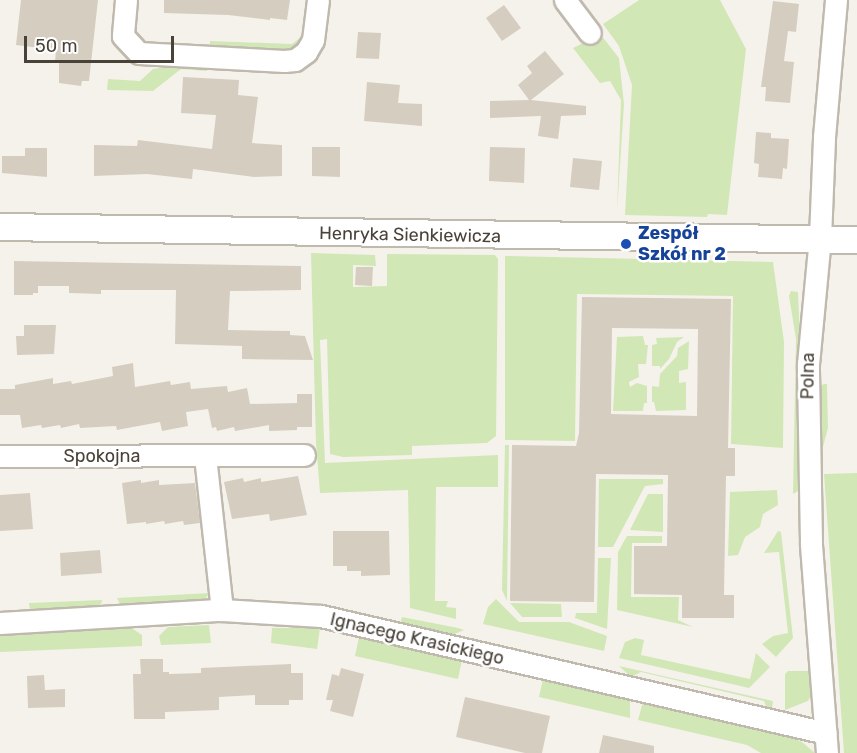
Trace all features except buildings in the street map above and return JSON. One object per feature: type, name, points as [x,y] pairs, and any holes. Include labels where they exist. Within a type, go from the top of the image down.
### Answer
[{"type":"street","points":[[126,0],[123,36],[139,53],[284,61],[295,60],[306,52],[313,40],[318,0]]},
{"type":"street","points":[[565,0],[590,33]]},
{"type":"street","name":"Polna","points":[[826,743],[807,459],[808,364],[820,238],[824,137],[836,0]]},
{"type":"street","name":"Henryka Sienkiewicza","points":[[0,227],[857,240]]},
{"type":"street","name":"Spokojna","points":[[0,456],[304,455]]},
{"type":"street","points":[[205,456],[222,610]]},
{"type":"street","name":"Ignacego Krasickiego","points":[[0,623],[222,610],[321,616],[826,743]]},
{"type":"green space","points":[[639,0],[720,0],[746,49],[727,215],[708,214],[707,217],[625,215],[632,85],[619,46],[603,24]]},
{"type":"green space","points":[[597,30],[619,58],[624,104],[617,212],[621,100],[610,81],[600,83],[573,48],[592,39]]},
{"type":"green space","points":[[304,35],[303,42],[289,51],[210,47],[210,41],[292,44]]},
{"type":"green space","points":[[178,62],[207,64],[207,71],[181,69],[153,91],[107,90],[108,79],[140,81],[153,69],[172,66]]},
{"type":"green space","points":[[311,253],[375,255],[376,266],[353,265],[353,287],[387,286],[387,254],[495,255],[498,259],[496,436],[487,443],[412,446],[412,455],[343,457],[330,454],[327,339],[320,340],[325,463],[498,455],[498,487],[436,487],[435,601],[448,601],[446,607],[456,608],[456,619],[410,608],[408,490],[320,493],[316,443]]},
{"type":"green space","points":[[505,256],[773,262],[784,342],[783,448],[731,444],[733,296],[577,294],[575,441],[505,440]]},
{"type":"green space","points":[[791,291],[798,292],[800,340],[800,490],[793,494],[796,339],[789,296]]},
{"type":"green space","points":[[643,336],[645,345],[648,345],[646,364],[638,364],[639,377],[629,382],[630,387],[637,383],[647,386],[647,403],[644,403],[643,411],[613,411],[617,337]]},
{"type":"green space","points":[[684,337],[677,342],[669,359],[660,369],[660,366],[652,366],[652,345],[657,344],[656,338]]},
{"type":"green space","points":[[689,341],[688,369],[679,371],[679,383],[686,382],[686,410],[656,411],[654,402],[652,402],[652,386],[659,387],[660,374],[677,356],[678,348]]},
{"type":"green space","points":[[827,384],[828,428],[817,469],[819,387]]},
{"type":"green space","points":[[505,445],[509,445],[507,601],[502,590]]},
{"type":"green space","points":[[857,473],[857,753],[844,753],[824,474]]},
{"type":"green space","points":[[599,479],[663,479],[663,484],[645,486],[613,547],[598,547]]},
{"type":"green space","points":[[777,490],[778,505],[763,514],[760,527],[745,537],[738,555],[728,556],[730,492]]},
{"type":"green space","points":[[648,494],[663,494],[663,532],[630,530]]},
{"type":"green space","points":[[778,531],[781,532],[793,638],[776,657],[762,644],[773,636],[788,633],[779,552],[764,553]]},
{"type":"green space","points":[[627,536],[662,536],[662,543],[632,543],[631,597],[679,597],[678,620],[693,627],[617,610],[618,552]]},
{"type":"green space","points":[[598,558],[611,558],[607,629],[575,618],[576,613],[597,613]]},
{"type":"green space","points":[[210,593],[203,601],[121,606],[117,598]]},
{"type":"green space","points":[[496,599],[519,622],[569,622],[607,636],[604,651],[483,624],[488,607]]},
{"type":"green space","points":[[102,600],[101,604],[96,607],[30,610],[29,603]]},
{"type":"green space","points":[[510,603],[561,604],[562,617],[522,617]]},
{"type":"green space","points":[[402,617],[464,630],[447,637],[400,624]]},
{"type":"green space","points":[[209,625],[211,643],[161,645],[159,636],[168,627]]},
{"type":"green space","points":[[130,627],[142,635],[142,646],[0,652],[0,633]]},
{"type":"green space","points":[[272,628],[320,628],[317,649],[271,643]]},
{"type":"green space","points":[[359,637],[462,660],[458,679],[355,656]]},
{"type":"green space","points":[[635,638],[644,640],[641,655],[750,679],[756,653],[770,667],[749,688],[619,658],[625,642]]},
{"type":"green space","points":[[619,666],[773,701],[772,709],[767,709],[764,701],[641,672],[631,677]]},
{"type":"green space","points":[[788,671],[811,671],[813,691],[808,701],[785,710],[785,674]]},
{"type":"green space","points":[[543,679],[630,699],[630,718],[539,697]]},
{"type":"green space","points":[[643,702],[788,736],[802,742],[815,753],[761,753],[747,745],[638,720]]},
{"type":"place","name":"Zespół Szkół nr 2","points":[[626,244]]}]
